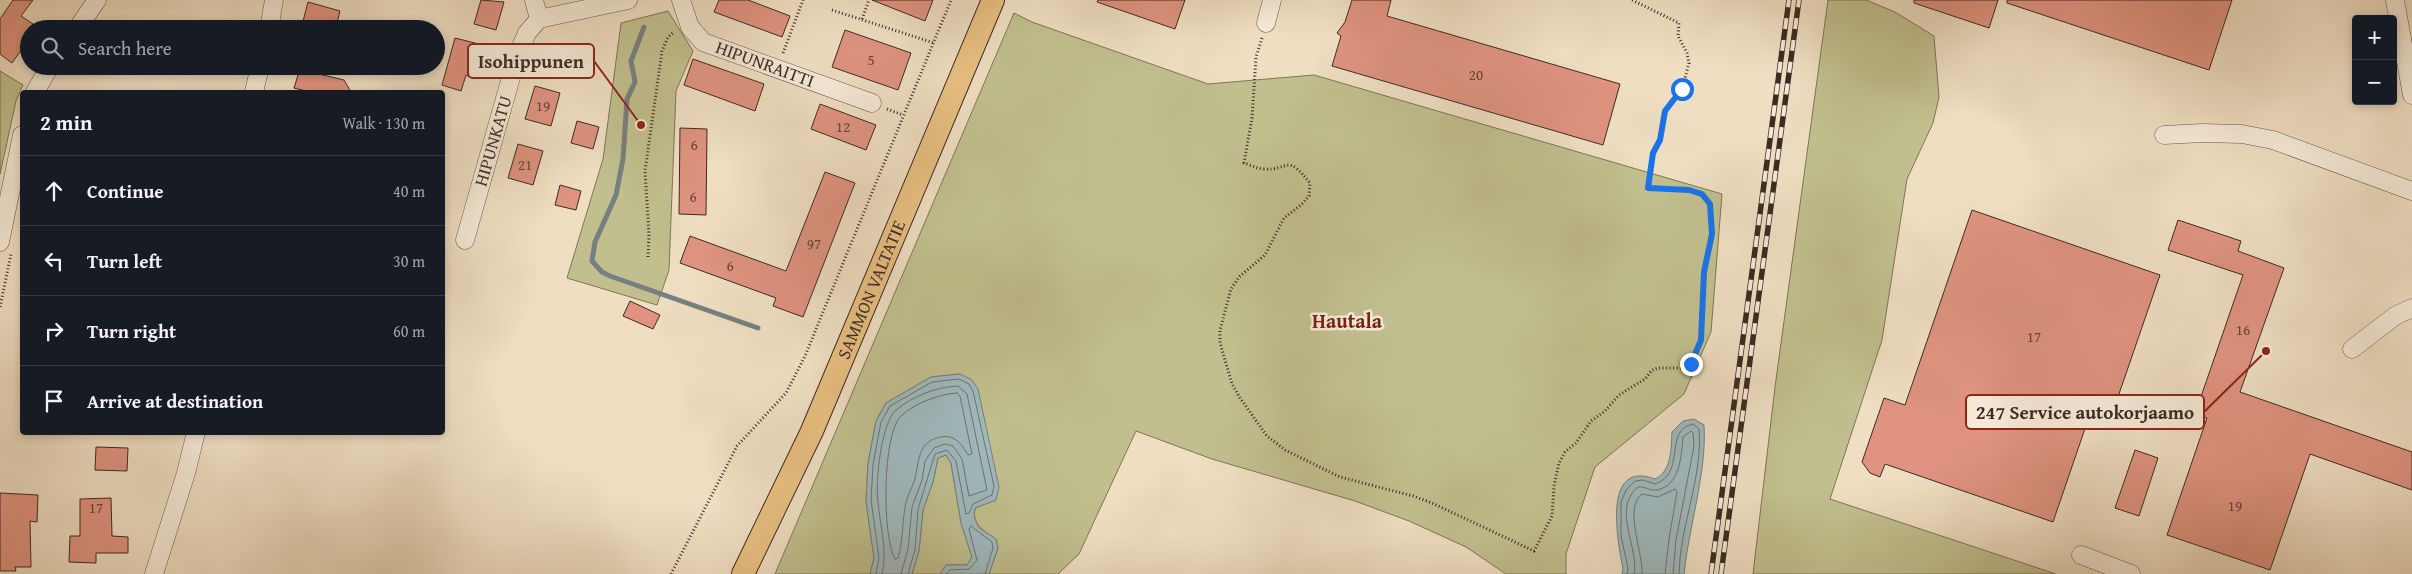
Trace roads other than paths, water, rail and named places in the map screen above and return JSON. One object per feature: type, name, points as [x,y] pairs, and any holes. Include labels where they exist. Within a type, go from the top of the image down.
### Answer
[{"type":"main road","name":"SAMMON VALTATIE","points":[[743,574],[812,431],[993,0]]},
{"type":"street","points":[[83,20],[97,0]]},
{"type":"street","points":[[271,20],[274,0]]},
{"type":"street","points":[[534,0],[539,19],[628,0]]},
{"type":"street","name":"HIPUNRAITTI","points":[[681,0],[688,22],[703,42],[872,103]]},
{"type":"street","points":[[1266,23],[1272,0]]},
{"type":"street","points":[[2395,0],[2412,95]]},
{"type":"street","name":"HIPUNKATU","points":[[465,240],[517,56],[527,33],[539,19]]},
{"type":"street","points":[[36,90],[45,75]]},
{"type":"street","points":[[254,90],[258,75]]},
{"type":"street","points":[[2164,135],[2202,133],[2242,134],[2273,140],[2412,192]]},
{"type":"street","points":[[0,242],[20,145]]},
{"type":"street","points":[[2352,349],[2395,316],[2412,308]]},
{"type":"street","points":[[154,574],[186,473],[195,435]]},
{"type":"street","points":[[2082,555],[2130,574]]},
{"type":"water","points":[[960,374],[972,380],[978,389],[999,487],[996,500],[975,508],[974,517],[979,528],[996,539],[998,548],[989,574],[940,574],[946,565],[967,565],[972,557],[961,523],[951,463],[946,455],[938,458],[933,482],[923,510],[919,551],[912,574],[870,574],[874,558],[866,501],[868,464],[876,421],[886,403],[931,377]]},
{"type":"water","points":[[1694,419],[1704,425],[1703,461],[1684,574],[1622,574],[1617,523],[1617,506],[1620,492],[1627,481],[1638,476],[1655,479],[1661,475],[1665,471],[1670,458],[1672,432],[1683,421]]},
{"type":"waterway","points":[[644,27],[631,61],[635,82],[627,99],[623,159],[616,195],[595,242],[592,261],[602,272],[610,276],[758,328]]},
{"type":"railway","points":[[1711,574],[1789,0]]},
{"type":"railway","points":[[1721,574],[1799,0]]},
{"type":"place","name":"Isohippunen","points":[[641,125]]},
{"type":"place","name":"247 Service autokorjaamo","points":[[2266,351]]},
{"type":"district","name":"Hautala","points":[[1347,321]]}]
